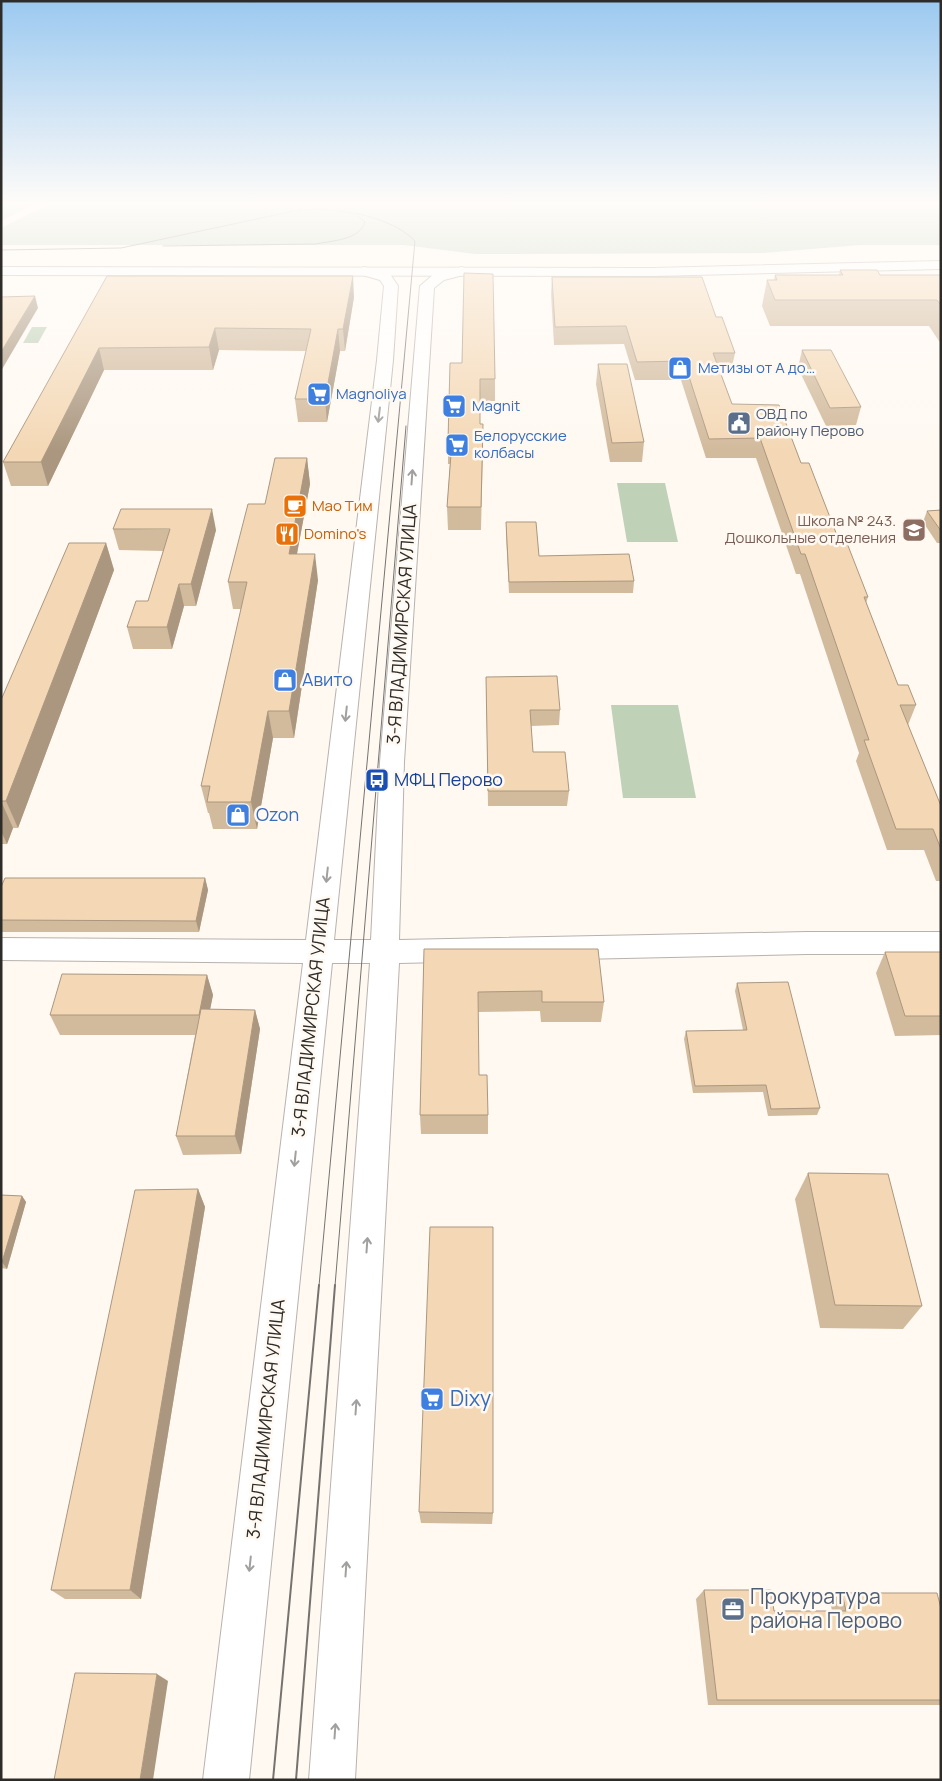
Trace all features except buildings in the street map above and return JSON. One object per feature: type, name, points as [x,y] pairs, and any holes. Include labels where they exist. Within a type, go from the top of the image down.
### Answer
[{"type":"street","name":"3-Я ВЛАДИМИРСКАЯ УЛИЦА","points":[[332,1780],[385,952],[393,744],[403,358],[391,286]]},
{"type":"street","name":"3-Я ВЛАДИМИРСКАЯ УЛИЦА","points":[[226,1780],[319,950],[403,358],[428,286]]},
{"type":"street","points":[[1,949],[385,952],[782,943],[941,943]]},
{"type":"green space","points":[[32,327],[47,327],[38,343],[23,343]]},
{"type":"green space","points":[[617,483],[665,483],[678,542],[627,542]]},
{"type":"green space","points":[[611,705],[678,705],[696,798],[623,798]]},
{"type":"tram line","points":[[319,1286],[411,286]]},
{"type":"tram line","points":[[335,1286],[406,426]]},
{"type":"tram line","points":[[273,1780],[319,1285]]},
{"type":"tram line","points":[[296,1780],[335,1285]]},
{"type":"place","name":"Метизы от А до…","points":[[680,368]]},
{"type":"place","name":"Magnoliya","points":[[319,394]]},
{"type":"place","name":"Magnit","points":[[454,406]]},
{"type":"place","name":"ОВД по району Перово","points":[[739,423]]},
{"type":"place","name":"Белорусские колбасы","points":[[457,445]]},
{"type":"place","name":"Мао Тим","points":[[295,506]]},
{"type":"place","name":"Школа № 243. Дошкольные отделения","points":[[914,530]]},
{"type":"place","name":"Domino's","points":[[287,534]]},
{"type":"place","name":"Авито","points":[[285,680]]},
{"type":"place","name":"МФЦ Перово","points":[[377,780]]},
{"type":"place","name":"Ozon","points":[[238,815]]},
{"type":"place","name":"Dixy","points":[[432,1399]]},
{"type":"place","name":"Прокуратура района Перово","points":[[733,1609]]}]
